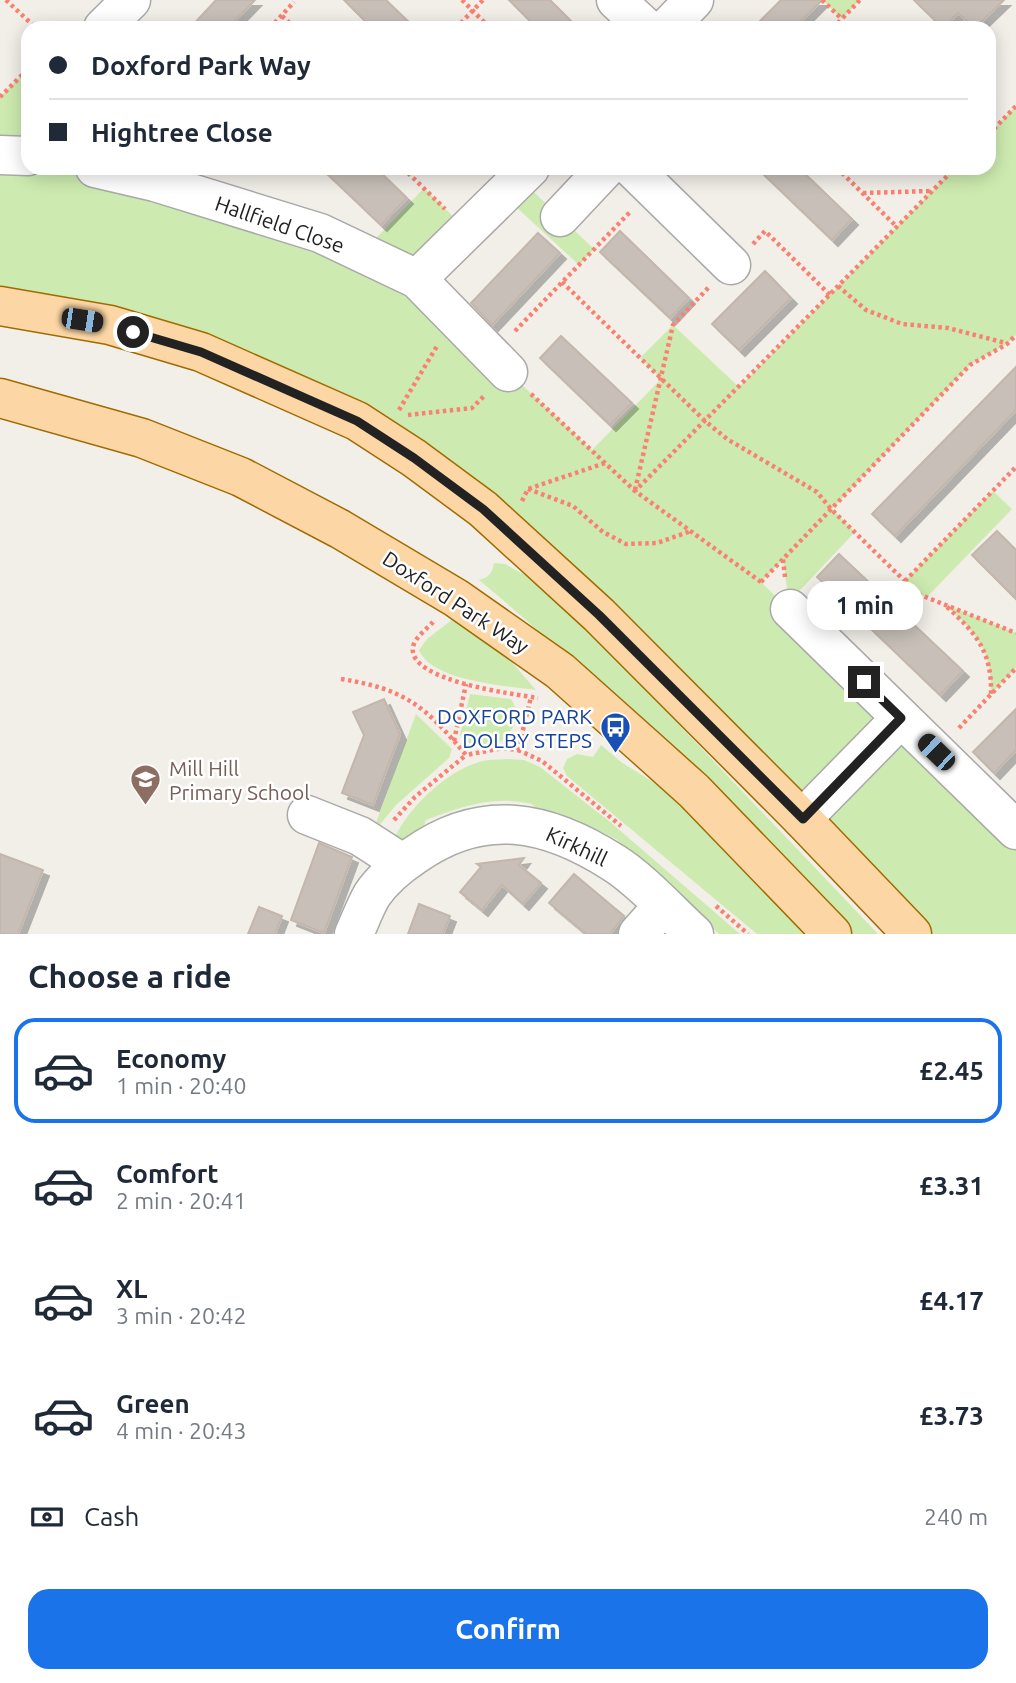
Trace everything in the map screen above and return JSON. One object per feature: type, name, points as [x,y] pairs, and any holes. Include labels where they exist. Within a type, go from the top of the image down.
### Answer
[{"type":"main road","points":[[0,306],[110,325],[201,352],[357,421],[414,458],[498,523],[599,615],[803,819],[912,934]]},
{"type":"main road","name":"Doxford Park Way","points":[[0,398],[142,438],[241,477],[340,529],[456,598],[560,671],[637,739],[694,792],[832,934]]},
{"type":"street","points":[[110,21],[131,0]]},
{"type":"street","points":[[616,0],[638,21]]},
{"type":"street","points":[[674,21],[694,0]]},
{"type":"street","points":[[0,155],[21,156]]},
{"type":"street","name":"Hallfield Close","points":[[125,175],[320,233],[417,279],[500,363]]},
{"type":"street","points":[[417,279],[523,175]]},
{"type":"street","points":[[560,216],[599,175]]},
{"type":"street","points":[[642,178],[731,265]]},
{"type":"street","points":[[790,609],[1015,826]]},
{"type":"street","points":[[803,819],[901,718]]},
{"type":"street","points":[[307,814],[360,836],[387,854]]},
{"type":"street","name":"Kirkhill","points":[[354,934],[373,894],[387,854],[429,845],[453,832],[510,824],[545,829],[580,843],[617,864],[694,934]]},
{"type":"street","points":[[638,934],[663,906]]},
{"type":"path","points":[[6,0],[28,21]]},
{"type":"path","points":[[462,0],[483,21]]},
{"type":"path","points":[[463,21],[483,0]]},
{"type":"path","points":[[822,0],[842,19],[860,0]]},
{"type":"path","points":[[277,21],[294,1]]},
{"type":"path","points":[[282,16],[287,21]]},
{"type":"path","points":[[0,97],[21,76]]},
{"type":"path","points":[[996,127],[1016,106]]},
{"type":"path","points":[[410,175],[467,230]]},
{"type":"path","points":[[844,175],[897,227]]},
{"type":"path","points":[[635,491],[948,175]]},
{"type":"path","points":[[457,320],[432,352],[395,417],[472,408],[500,363],[642,178]]},
{"type":"path","points":[[862,193],[932,191]]},
{"type":"path","points":[[635,491],[673,325],[731,265],[765,232],[830,295]]},
{"type":"path","points":[[562,282],[705,421],[727,439],[817,492],[918,594],[1016,632]]},
{"type":"path","points":[[838,286],[866,310],[902,324],[948,328],[1007,344]]},
{"type":"path","points":[[790,609],[783,559],[970,365],[1007,344],[1016,335]]},
{"type":"path","points":[[500,363],[635,491],[761,582]]},
{"type":"path","points":[[605,463],[528,489],[573,506],[603,532],[626,544],[657,543],[691,531]]},
{"type":"path","points":[[905,581],[1016,467]]},
{"type":"path","points":[[456,598],[416,640],[412,649],[415,659],[432,674],[542,699]]},
{"type":"path","points":[[944,604],[971,628],[987,655],[992,673],[991,694]]},
{"type":"path","points":[[936,752],[1016,668]]},
{"type":"path","points":[[341,679],[373,684],[399,693],[422,707],[466,755]]},
{"type":"path","points":[[454,741],[467,684]]},
{"type":"path","points":[[387,854],[415,797],[466,755],[503,748],[518,750],[531,696]]},
{"type":"green space","points":[[822,0],[859,0],[859,1],[842,19]]},
{"type":"green space","points":[[21,76],[21,175],[156,175],[362,253],[424,188],[467,230],[418,279],[508,372],[592,450],[661,379],[640,358],[673,325],[739,387],[948,175],[996,175],[996,127],[1016,106],[1016,335],[1007,344],[970,365],[832,509],[855,532],[789,602],[783,560],[761,582],[1011,826],[1016,822],[1016,934],[912,934],[802,819],[357,421],[0,306],[0,97]]},
{"type":"green space","points":[[520,179],[594,249],[579,265],[503,195]]},
{"type":"green space","points":[[993,491],[1012,509],[927,597],[918,594],[905,581]]},
{"type":"green space","points":[[494,563],[505,564],[532,579],[586,627],[878,934],[850,934],[576,664],[479,580],[490,574]]},
{"type":"green space","points":[[944,604],[1016,633],[1016,668],[991,694],[989,665],[980,643]]},
{"type":"green space","points":[[453,619],[509,659],[536,690],[471,680],[438,669],[426,660],[419,650],[427,639]]},
{"type":"green space","points":[[470,694],[511,699],[516,710],[515,721],[502,740],[481,747],[470,744],[460,735]]},
{"type":"green space","points":[[416,714],[452,749],[449,758],[396,805],[372,834]]},
{"type":"green space","points":[[601,745],[621,762],[685,802],[809,934],[757,934],[567,776],[563,768],[567,759],[577,754],[593,757]]},
{"type":"green space","points":[[524,760],[540,767],[609,821],[740,934],[719,934],[616,839],[575,819],[538,811],[532,804],[504,801],[465,807],[426,820],[423,829],[399,841],[395,837],[419,802],[442,782],[479,762]]},
{"type":"building","points":[[216,0],[255,0],[235,21],[196,21]]},
{"type":"building","points":[[344,0],[386,0],[408,21],[365,21]]},
{"type":"building","points":[[509,0],[550,0],[571,21],[530,21]]},
{"type":"building","points":[[781,0],[822,0],[801,21],[760,21]]},
{"type":"building","points":[[914,0],[1004,0],[982,21],[967,21],[958,13],[950,21],[936,21]]},
{"type":"building","points":[[328,175],[383,175],[407,198],[381,225]]},
{"type":"building","points":[[764,175],[806,175],[852,219],[832,240]]},
{"type":"building","points":[[620,231],[689,298],[670,318],[600,252]]},
{"type":"building","points":[[538,233],[560,253],[492,325],[471,303]]},
{"type":"building","points":[[765,271],[791,298],[739,350],[712,324]]},
{"type":"building","points":[[561,336],[632,403],[610,425],[540,358]]},
{"type":"building","points":[[1016,367],[1016,410],[895,536],[872,514]]},
{"type":"building","points":[[997,531],[1016,550],[1016,599],[972,555]]},
{"type":"building","points":[[839,554],[963,671],[940,695],[817,577]]},
{"type":"building","points":[[384,699],[400,734],[373,805],[342,793],[364,735],[353,712]]},
{"type":"building","points":[[1016,709],[1016,750],[994,773],[973,752]]},
{"type":"building","points":[[319,843],[352,857],[324,933],[291,920]]},
{"type":"building","points":[[0,854],[43,870],[18,934],[0,934]]},
{"type":"building","points":[[524,858],[519,865],[541,883],[523,904],[502,885],[482,910],[460,892],[481,867],[477,864]]},
{"type":"building","points":[[574,874],[624,916],[610,934],[586,934],[549,903]]},
{"type":"building","points":[[419,904],[450,916],[443,934],[408,934]]},
{"type":"building","points":[[259,907],[282,916],[275,934],[248,934]]},
{"type":"place","name":"DOXFORD PARK DOLBY STEPS","points":[[615,755]]},
{"type":"place","name":"Mill Hill Primary School","points":[[146,807]]},
{"type":"route","points":[[133,332],[201,352],[357,421],[414,458],[483,509],[599,615],[803,819],[901,718],[864,682]]}]
